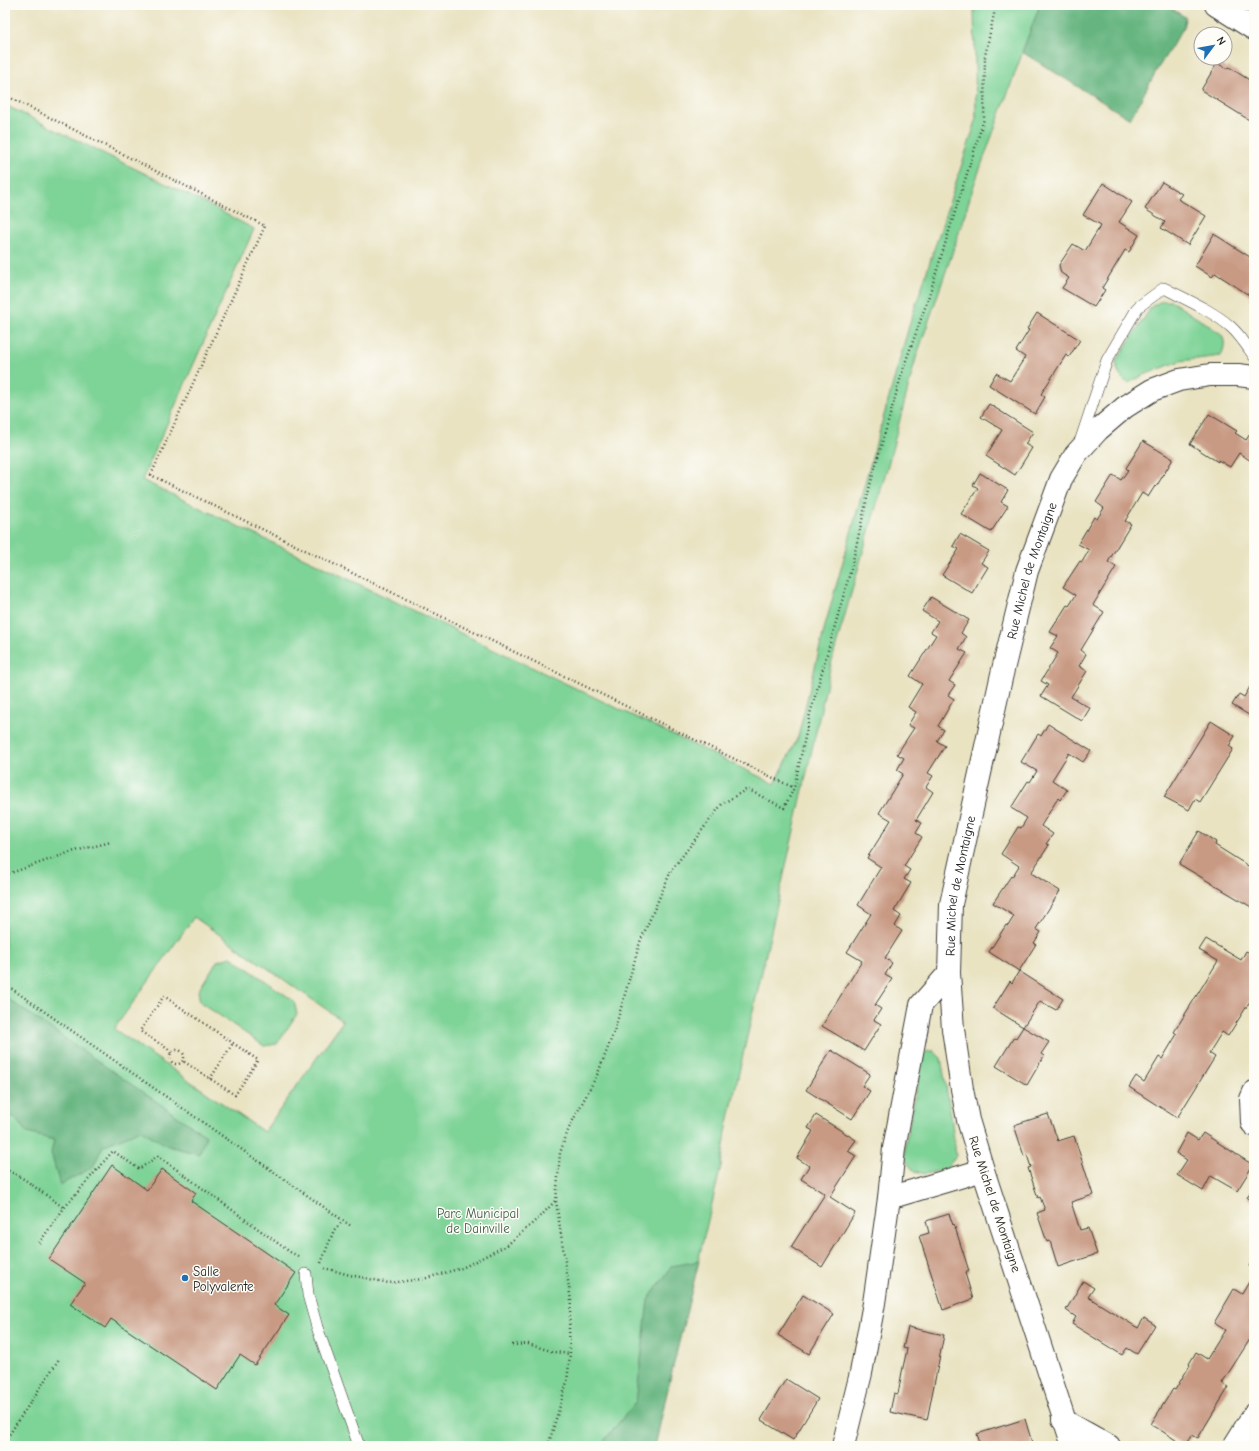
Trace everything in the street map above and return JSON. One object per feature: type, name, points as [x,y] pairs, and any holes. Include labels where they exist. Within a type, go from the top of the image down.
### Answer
[{"type":"street","points":[[1216,5],[1254,29]]},
{"type":"street","name":"Rue Michel de Montaigne","points":[[1073,1446],[1063,1420],[968,1120],[953,1029],[950,973],[951,904],[1002,674],[1027,571],[1061,479],[1076,454],[1098,430],[1125,407],[1152,390],[1178,380],[1210,374],[1254,376]]},
{"type":"street","points":[[843,1446],[861,1373],[874,1304],[889,1198],[894,1148],[921,1005],[950,973]]},
{"type":"street","points":[[1254,1092],[1251,1099],[1252,1123],[1254,1125]]},
{"type":"street","points":[[889,1198],[983,1170]]},
{"type":"street","points":[[1234,1446],[1254,1414]]},
{"type":"street","points":[[1063,1420],[1110,1446]]},
{"type":"lane","points":[[1076,454],[1107,360],[1138,307],[1164,288],[1199,305],[1231,327],[1246,343],[1254,356]]},
{"type":"lane","points":[[306,1274],[308,1295],[359,1446]]},
{"type":"path","points":[[548,1446],[567,1382],[570,1354],[569,1327],[571,1301],[556,1201],[560,1153],[569,1128],[598,1073],[614,1032],[640,942],[671,871],[722,804],[746,789],[784,808],[794,788],[810,714],[851,569],[870,485],[904,366],[926,305],[984,119],[985,56],[996,5]]},
{"type":"path","points":[[5,95],[265,226],[151,475],[794,788]]},
{"type":"path","points":[[5,875],[71,852],[111,842]]},
{"type":"path","points":[[5,984],[350,1226]]},
{"type":"path","points":[[171,1053],[178,1050],[181,1051],[185,1058],[180,1064],[175,1064],[170,1058],[171,1053],[168,1049],[140,1031],[164,996],[258,1060],[235,1095],[183,1061]]},
{"type":"path","points":[[210,1079],[233,1043]]},
{"type":"path","points":[[39,1243],[64,1208],[113,1151],[139,1170],[158,1156],[290,1252],[303,1258]]},
{"type":"path","points":[[5,1169],[24,1179],[64,1208]]},
{"type":"path","points":[[319,1267],[389,1283],[423,1279],[449,1272],[462,1268],[507,1245],[556,1201]]},
{"type":"path","points":[[322,1261],[334,1230],[343,1221]]},
{"type":"path","points":[[512,1345],[528,1344],[554,1352],[570,1354]]},
{"type":"path","points":[[5,1441],[59,1360]]},
{"type":"green space","name":"Parc Municipal de Dainville","points":[[974,5],[1040,5],[974,185],[916,358],[888,465],[832,660],[740,1068],[726,1132],[721,1166],[655,1446],[5,1446],[5,105],[209,205],[254,229],[142,480],[775,784],[798,737],[826,622],[909,326],[976,121]],"holes":[[[194,917],[343,1021],[264,1132],[114,1029]]]},
{"type":"green space","points":[[1040,5],[1166,5],[1185,17],[1184,27],[1158,68],[1130,119],[1022,52]]},
{"type":"green space","points":[[1237,5],[1254,5],[1254,16]]},
{"type":"green space","points":[[1162,301],[1171,301],[1220,333],[1224,344],[1221,356],[1180,361],[1128,383],[1122,379],[1119,374],[1116,361],[1152,306]]},
{"type":"green space","points":[[231,957],[294,1001],[297,1014],[277,1044],[264,1046],[200,1002],[198,991],[217,961]]},
{"type":"green space","points":[[5,997],[206,1136],[199,1154],[168,1146],[141,1130],[103,1146],[93,1167],[60,1185],[51,1153],[54,1140],[27,1133],[15,1118],[5,1115]]},
{"type":"green space","points":[[927,1051],[934,1051],[941,1058],[951,1115],[956,1156],[946,1169],[925,1174],[914,1171],[905,1160],[905,1145],[923,1058]]},
{"type":"green space","points":[[699,1261],[655,1446],[602,1446],[606,1438],[636,1402],[648,1300],[672,1266]]},
{"type":"building","points":[[1215,66],[1222,66],[1227,69],[1229,67],[1254,83],[1254,123],[1201,90]]},
{"type":"building","points":[[1162,182],[1182,194],[1178,199],[1206,216],[1188,245],[1161,228],[1165,222],[1145,209]]},
{"type":"building","points":[[1103,183],[1132,202],[1119,222],[1139,235],[1129,252],[1125,250],[1102,288],[1105,290],[1094,307],[1062,288],[1069,278],[1061,273],[1059,265],[1073,244],[1085,251],[1101,225],[1083,215]]},
{"type":"building","points":[[1214,234],[1250,257],[1254,251],[1254,303],[1250,300],[1252,297],[1215,273],[1212,277],[1195,266]]},
{"type":"building","points":[[1037,313],[1080,340],[1069,357],[1066,355],[1041,394],[1045,397],[1035,414],[989,385],[996,373],[1010,381],[1025,357],[1016,351],[1029,330],[1027,329]]},
{"type":"building","points":[[989,404],[1033,432],[1025,444],[1032,448],[1015,475],[986,456],[1002,430],[981,417]]},
{"type":"building","points":[[1209,414],[1237,431],[1235,433],[1246,440],[1254,428],[1254,463],[1239,453],[1230,467],[1218,460],[1218,462],[1190,444]]},
{"type":"building","points":[[1143,441],[1173,459],[1148,497],[1142,493],[1125,521],[1131,524],[1108,562],[1116,567],[1093,605],[1104,612],[1081,650],[1086,654],[1079,666],[1087,671],[1071,697],[1090,708],[1082,721],[1041,696],[1048,685],[1041,681],[1058,653],[1050,648],[1058,636],[1050,632],[1067,605],[1069,606],[1076,595],[1063,587],[1089,550],[1078,544],[1094,517],[1097,519],[1104,508],[1096,502],[1113,475],[1121,480],[1128,470],[1126,468]]},
{"type":"building","points":[[980,473],[1008,490],[1001,502],[1008,506],[991,532],[961,514],[978,488],[973,485]]},
{"type":"building","points":[[960,534],[989,551],[981,563],[988,567],[972,593],[942,575],[959,549],[953,546]]},
{"type":"building","points":[[931,597],[969,620],[961,633],[966,637],[959,649],[967,653],[949,681],[955,685],[948,695],[954,699],[938,726],[944,730],[937,741],[945,746],[928,773],[933,776],[926,787],[933,792],[916,820],[922,823],[916,833],[922,837],[904,866],[910,870],[904,879],[911,883],[894,911],[901,916],[895,926],[902,931],[885,958],[892,963],[885,975],[892,979],[875,1005],[881,1009],[874,1020],[881,1024],[864,1051],[822,1026],[862,961],[847,952],[871,914],[858,905],[881,867],[867,858],[891,820],[879,813],[903,774],[897,770],[904,758],[897,754],[914,728],[908,725],[916,712],[908,707],[922,684],[910,676],[936,635],[931,632],[938,621],[922,611]]},
{"type":"building","points":[[1254,680],[1254,718],[1232,705],[1239,694],[1244,697]]},
{"type":"building","points":[[1211,721],[1235,736],[1229,746],[1233,749],[1200,802],[1195,799],[1189,810],[1164,797]]},
{"type":"building","points":[[1048,724],[1091,751],[1083,762],[1069,753],[1052,780],[1067,790],[1060,800],[1058,798],[1041,826],[1053,834],[1046,844],[1049,845],[1031,873],[1060,891],[1036,929],[1041,932],[1034,943],[1036,944],[1019,971],[989,952],[1006,925],[1008,926],[1014,916],[993,903],[1019,866],[1001,854],[1018,827],[1021,828],[1027,818],[1011,808],[1028,781],[1030,782],[1037,771],[1021,762],[1038,734],[1041,736]]},
{"type":"building","points":[[1199,831],[1216,842],[1215,845],[1253,869],[1254,867],[1253,908],[1179,864]]},
{"type":"building","points":[[1206,939],[1241,960],[1246,951],[1254,955],[1254,995],[1228,1036],[1222,1032],[1209,1053],[1215,1057],[1177,1118],[1129,1087],[1136,1076],[1144,1082],[1159,1057],[1162,1059],[1177,1034],[1174,1032],[1218,961],[1199,950]]},
{"type":"building","points":[[1019,971],[1063,999],[1056,1010],[1040,1001],[1023,1027],[993,1008],[1010,981],[1012,983]]},
{"type":"building","points":[[1023,1027],[1049,1042],[1041,1054],[1044,1056],[1027,1085],[996,1066],[1014,1037],[1016,1038]]},
{"type":"building","points":[[831,1050],[870,1074],[862,1086],[870,1091],[852,1119],[806,1090]]},
{"type":"building","points":[[1048,1114],[1058,1141],[1074,1136],[1093,1195],[1071,1202],[1080,1230],[1088,1228],[1097,1254],[1058,1267],[1050,1241],[1047,1242],[1037,1213],[1045,1210],[1040,1197],[1038,1198],[1028,1168],[1031,1167],[1027,1155],[1024,1156],[1014,1125]]},
{"type":"building","points":[[816,1115],[856,1140],[848,1151],[856,1156],[830,1197],[855,1213],[822,1267],[791,1247],[825,1194],[801,1179],[809,1166],[797,1158],[813,1131],[808,1128]]},
{"type":"building","points":[[1187,1133],[1198,1140],[1203,1133],[1253,1165],[1237,1191],[1211,1176],[1203,1191],[1177,1175],[1187,1160],[1176,1153]]},
{"type":"building","name":"Salle Polyvalente","points":[[112,1165],[147,1190],[162,1169],[196,1193],[191,1201],[296,1273],[274,1305],[289,1315],[255,1365],[240,1355],[217,1390],[111,1319],[105,1328],[70,1304],[85,1283],[49,1259]]},
{"type":"building","points":[[1254,1186],[1254,1202],[1247,1198]]},
{"type":"building","points":[[949,1214],[953,1225],[954,1224],[969,1271],[965,1273],[973,1299],[943,1310],[919,1236],[929,1233],[926,1221]]},
{"type":"building","points":[[1254,1257],[1254,1269],[1249,1266]]},
{"type":"building","points":[[1254,1273],[1254,1333],[1222,1383],[1229,1387],[1198,1438],[1192,1435],[1185,1446],[1151,1424],[1173,1389],[1175,1390],[1196,1352],[1207,1359],[1225,1330],[1214,1323],[1234,1289],[1242,1294]]},
{"type":"building","points":[[1083,1281],[1094,1288],[1088,1297],[1138,1328],[1144,1318],[1155,1325],[1137,1354],[1127,1348],[1122,1355],[1072,1324],[1076,1317],[1066,1310]]},
{"type":"building","points":[[803,1295],[834,1314],[809,1354],[778,1335]]},
{"type":"building","points":[[908,1327],[944,1335],[927,1420],[890,1412],[894,1393],[898,1394],[907,1349],[903,1348]]},
{"type":"building","points":[[786,1379],[818,1399],[793,1440],[761,1420]]},
{"type":"building","points":[[1025,1419],[1033,1446],[981,1446],[977,1434]]},
{"type":"building","points":[[769,1442],[775,1446],[767,1446]]},
{"type":"place","name":"Salle Polyvalente","points":[[185,1278]]}]
